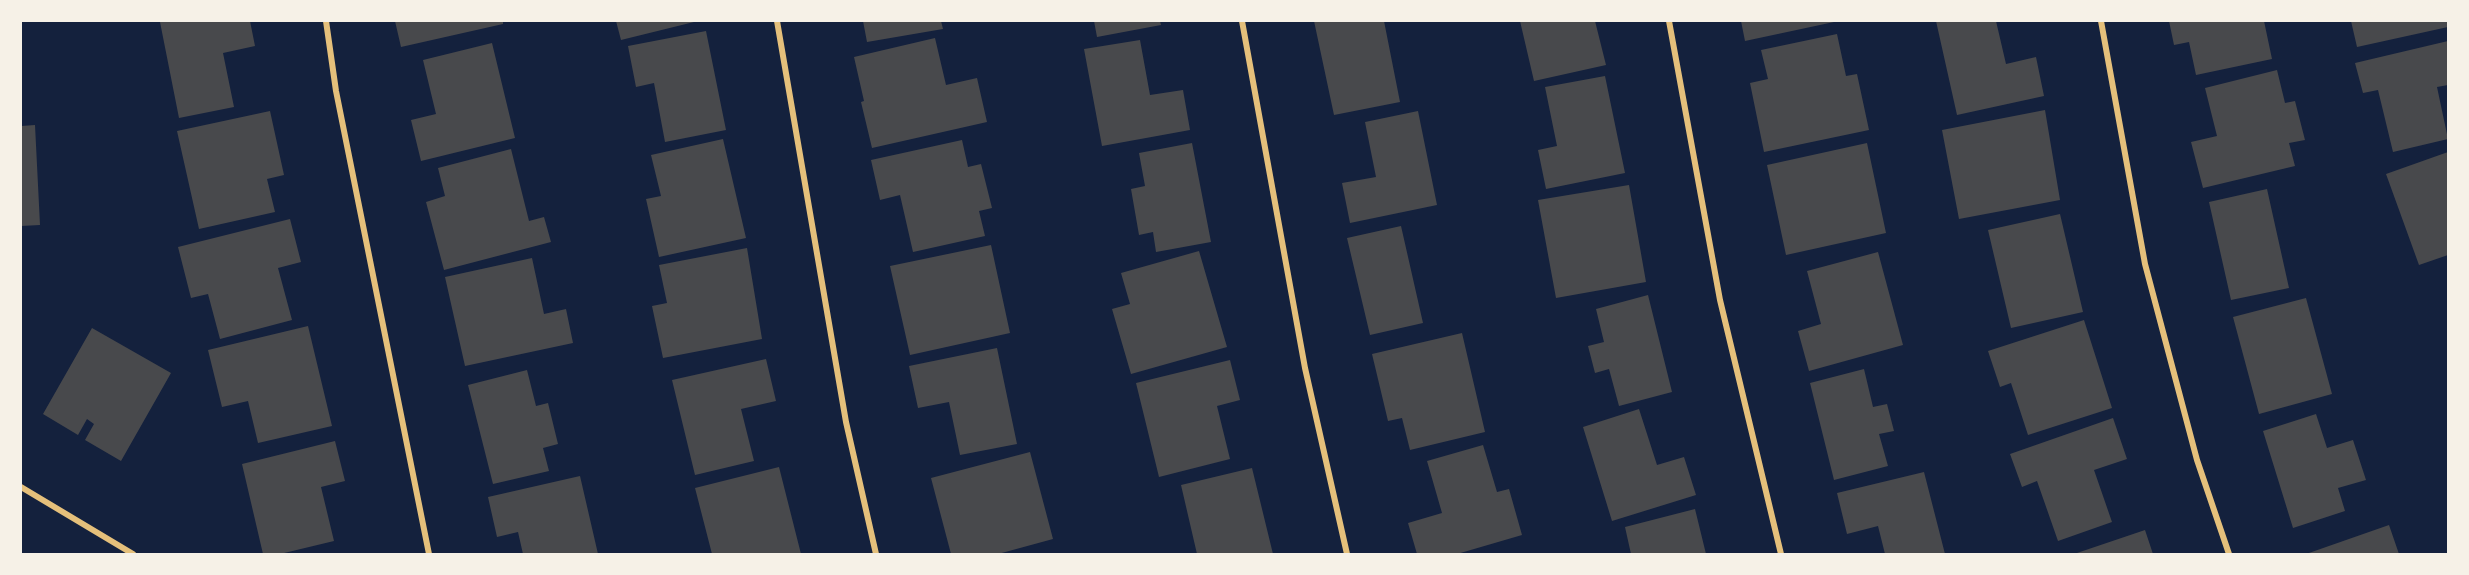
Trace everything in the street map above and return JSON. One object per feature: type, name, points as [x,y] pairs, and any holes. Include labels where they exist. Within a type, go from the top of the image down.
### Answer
[{"type":"street","points":[[326,21],[336,91],[429,554]]},
{"type":"street","points":[[777,21],[846,422],[876,554]]},
{"type":"street","points":[[1242,21],[1305,368],[1347,554]]},
{"type":"street","points":[[1669,21],[1720,300],[1781,554]]},
{"type":"street","points":[[2102,21],[2145,264],[2197,460],[2229,554]]},
{"type":"street","points":[[21,488],[133,554]]},
{"type":"building","points":[[250,21],[255,46],[223,53],[234,107],[179,118],[160,22]]},
{"type":"building","points":[[395,21],[503,21],[503,24],[401,47]]},
{"type":"building","points":[[616,21],[694,21],[694,22],[621,40]]},
{"type":"building","points":[[863,21],[941,21],[943,29],[867,42]]},
{"type":"building","points":[[1094,21],[1160,21],[1161,25],[1097,37]]},
{"type":"building","points":[[1314,21],[1384,21],[1400,102],[1334,115]]},
{"type":"building","points":[[1520,21],[1595,21],[1606,65],[1534,81]]},
{"type":"building","points":[[1741,21],[1834,21],[1834,22],[1745,41]]},
{"type":"building","points":[[1936,21],[1996,21],[2006,64],[2036,57],[2044,96],[1957,115]]},
{"type":"building","points":[[2169,21],[2264,21],[2272,59],[2196,75],[2189,42],[2174,45]]},
{"type":"building","points":[[2351,21],[2448,21],[2448,27],[2357,47]]},
{"type":"building","points":[[706,31],[726,130],[665,142],[654,83],[636,87],[628,46]]},
{"type":"building","points":[[1837,34],[1846,76],[1857,74],[1869,130],[1764,152],[1750,83],[1768,79],[1761,50]]},
{"type":"building","points":[[935,38],[946,85],[977,78],[987,122],[872,148],[861,102],[864,101],[854,57]]},
{"type":"building","points":[[1140,40],[1150,95],[1183,90],[1190,130],[1102,146],[1084,49]]},
{"type":"building","points":[[2448,41],[2448,85],[2437,87],[2448,139],[2393,152],[2378,90],[2363,93],[2355,63]]},
{"type":"building","points":[[492,43],[515,138],[421,161],[411,120],[436,114],[423,60]]},
{"type":"building","points":[[2277,70],[2285,103],[2295,101],[2305,140],[2289,143],[2295,166],[2203,188],[2191,142],[2217,136],[2205,88]]},
{"type":"building","points":[[1605,76],[1625,173],[1546,189],[1538,150],[1557,146],[1545,87]]},
{"type":"building","points":[[2045,110],[2060,200],[1959,219],[1942,130]]},
{"type":"building","points":[[270,111],[284,175],[267,179],[275,212],[199,229],[177,131]]},
{"type":"building","points":[[1418,111],[1437,205],[1350,223],[1342,183],[1376,177],[1365,122]]},
{"type":"building","points":[[35,125],[40,225],[21,226],[21,126]]},
{"type":"building","points":[[723,139],[746,238],[659,257],[646,199],[661,196],[651,155]]},
{"type":"building","points":[[962,140],[968,167],[981,164],[992,208],[979,211],[985,236],[913,252],[900,195],[880,200],[871,160]]},
{"type":"building","points":[[1192,143],[1211,242],[1156,252],[1153,232],[1139,235],[1131,189],[1145,186],[1139,153]]},
{"type":"building","points":[[1867,143],[1886,233],[1786,255],[1767,165]]},
{"type":"building","points":[[511,149],[529,221],[544,217],[551,242],[444,270],[426,202],[445,196],[438,168]]},
{"type":"building","points":[[2448,152],[2448,255],[2419,265],[2386,174]]},
{"type":"building","points":[[1629,185],[1646,282],[1556,298],[1538,200]]},
{"type":"building","points":[[2267,189],[2289,288],[2231,300],[2209,202]]},
{"type":"building","points":[[2060,214],[2083,312],[2011,328],[1988,230]]},
{"type":"building","points":[[290,219],[301,262],[278,268],[292,320],[220,339],[208,294],[191,298],[178,247]]},
{"type":"building","points":[[1401,226],[1423,323],[1370,335],[1347,238]]},
{"type":"building","points":[[991,245],[1010,333],[910,355],[890,266]]},
{"type":"building","points":[[747,248],[762,339],[663,358],[652,306],[667,303],[659,265]]},
{"type":"building","points":[[1199,251],[1227,347],[1131,374],[1112,309],[1130,304],[1121,273]]},
{"type":"building","points":[[1878,252],[1903,345],[1809,371],[1798,331],[1821,324],[1807,271]]},
{"type":"building","points":[[532,258],[544,314],[566,309],[573,343],[465,366],[445,277]]},
{"type":"building","points":[[1648,295],[1672,392],[1619,406],[1609,369],[1595,373],[1588,346],[1604,342],[1596,309]]},
{"type":"building","points":[[2306,298],[2332,394],[2259,414],[2233,317]]},
{"type":"building","points":[[2084,320],[2112,408],[2028,435],[2011,383],[2000,387],[1988,351]]},
{"type":"building","points":[[308,326],[332,426],[258,443],[248,401],[222,407],[208,350]]},
{"type":"building","points":[[92,328],[171,373],[121,461],[85,440],[94,424],[87,419],[78,435],[43,414]]},
{"type":"building","points":[[1462,333],[1485,432],[1410,450],[1402,418],[1388,421],[1372,354]]},
{"type":"building","points":[[997,348],[1017,444],[960,455],[949,402],[918,408],[909,366]]},
{"type":"building","points":[[766,359],[776,401],[741,409],[754,461],[695,475],[672,380]]},
{"type":"building","points":[[1230,360],[1240,400],[1217,406],[1230,459],[1159,477],[1136,383]]},
{"type":"building","points":[[1864,369],[1873,407],[1887,404],[1894,431],[1879,434],[1888,466],[1834,480],[1810,383]]},
{"type":"building","points":[[527,370],[536,406],[548,403],[558,444],[543,448],[549,471],[493,484],[468,385]]},
{"type":"building","points":[[1639,409],[1657,465],[1684,457],[1696,495],[1612,521],[1583,427]]},
{"type":"building","points":[[2316,414],[2327,448],[2353,440],[2366,480],[2338,488],[2345,511],[2293,528],[2263,431]]},
{"type":"building","points":[[2113,418],[2127,459],[2094,470],[2112,522],[2058,541],[2037,481],[2022,487],[2010,454]]},
{"type":"building","points":[[335,441],[345,481],[321,487],[334,541],[280,554],[263,554],[242,464]]},
{"type":"building","points":[[1483,445],[1497,492],[1509,489],[1522,535],[1457,554],[1417,554],[1408,523],[1442,513],[1427,461]]},
{"type":"building","points":[[1030,452],[1053,539],[998,554],[951,554],[931,478]]},
{"type":"building","points":[[779,467],[801,554],[712,554],[695,488]]},
{"type":"building","points":[[1252,468],[1273,554],[1197,554],[1181,485]]},
{"type":"building","points":[[1924,472],[1945,554],[1885,554],[1878,526],[1847,534],[1837,493]]},
{"type":"building","points":[[580,476],[598,554],[523,554],[518,532],[497,537],[488,497]]},
{"type":"building","points":[[1695,509],[1706,554],[1631,554],[1625,527]]},
{"type":"building","points":[[2389,525],[2399,554],[2306,554]]},
{"type":"building","points":[[2145,530],[2153,554],[2074,554]]}]
